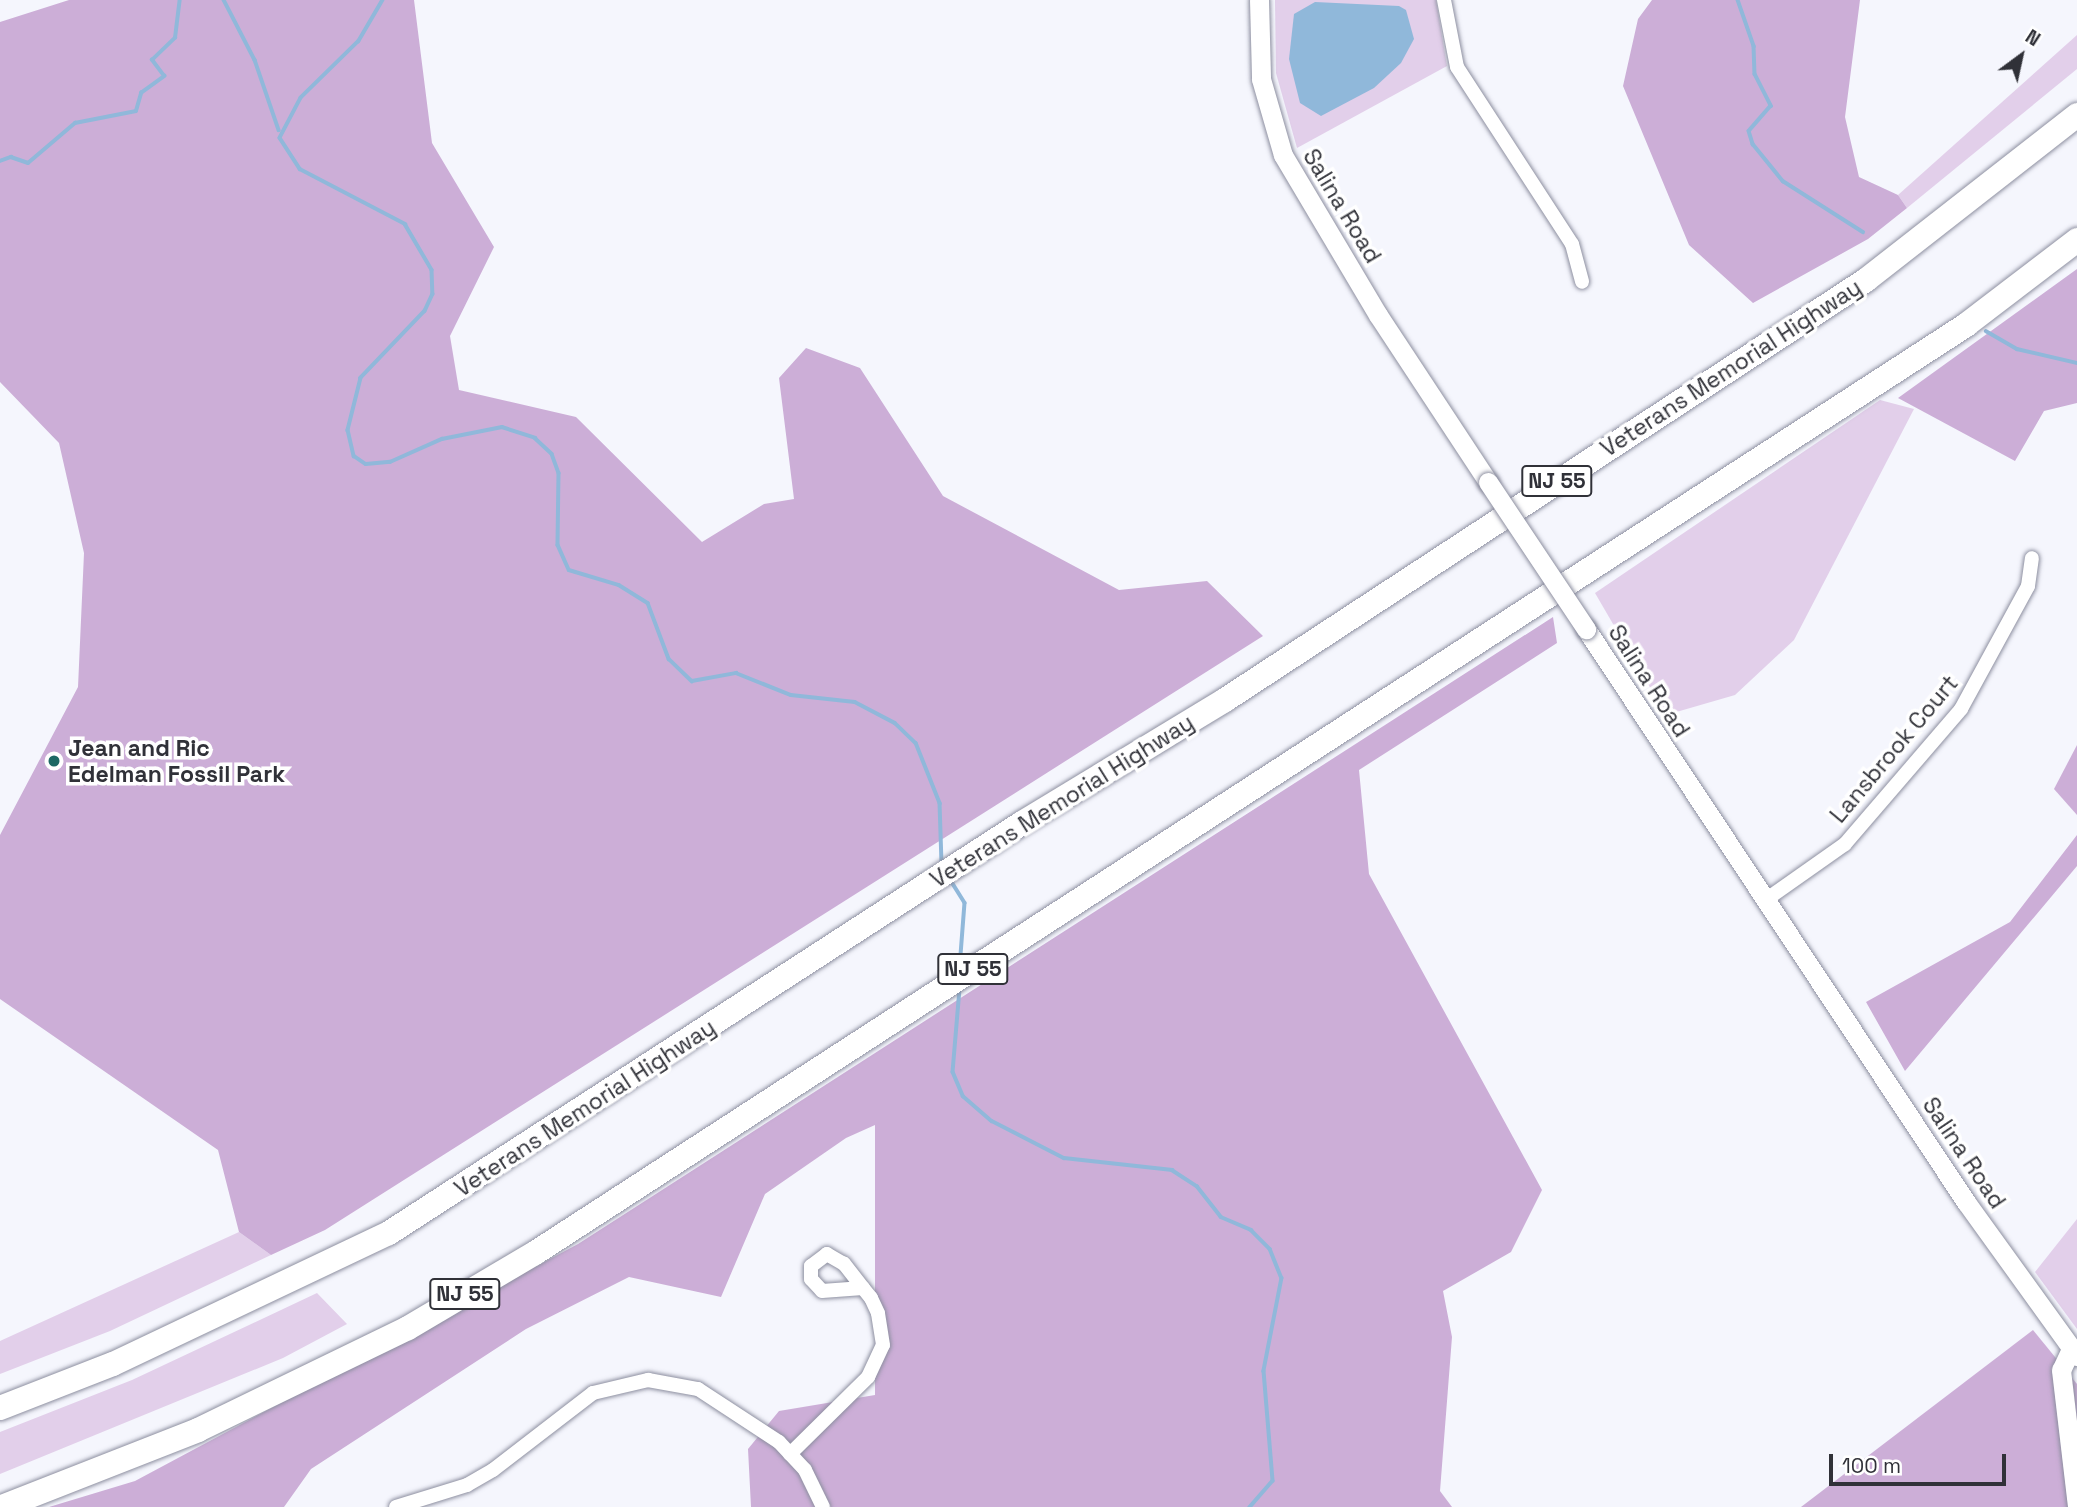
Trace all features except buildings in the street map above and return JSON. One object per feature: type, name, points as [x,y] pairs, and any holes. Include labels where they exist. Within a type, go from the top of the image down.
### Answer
[{"type":"highway","name":"Veterans Memorial Highway","points":[[0,1409],[113,1364],[389,1233],[1022,823],[1225,701],[1866,280],[2077,115]]},
{"type":"highway","name":"NJ 55","points":[[2,1507],[198,1430],[408,1328],[897,1020],[1049,918],[1209,821],[1966,325],[2077,240]]},
{"type":"street","name":"Salina Road","points":[[1259,0],[1261,79],[1283,155],[1378,315],[1973,1212],[2074,1353]]},
{"type":"street","points":[[1444,0],[1457,66],[1572,244],[1582,282]]},
{"type":"street","name":"Lansbrook Court","points":[[1767,899],[1845,844],[1961,709],[2028,586],[2032,558]]},
{"type":"street","points":[[790,1454],[868,1377],[880,1356],[884,1329],[863,1288]]},
{"type":"street","points":[[2074,1353],[2061,1370],[2077,1507]]},
{"type":"street","points":[[396,1507],[485,1475],[593,1393],[648,1380],[673,1381],[709,1394],[790,1454],[818,1491],[823,1507]]},
{"type":"shaded area","points":[[69,0],[414,0],[432,143],[494,247],[450,336],[459,390],[576,417],[702,542],[764,504],[794,499],[779,378],[806,348],[860,368],[943,496],[1119,590],[1207,581],[1263,636],[325,1230],[271,1255],[239,1232],[218,1150],[0,999],[0,835],[78,687],[84,553],[59,443],[0,382],[0,22]]},
{"type":"shaded area","points":[[1275,0],[1436,0],[1447,66],[1297,148],[1276,73]]},
{"type":"shaded area","points":[[1652,0],[1860,0],[1845,117],[1859,177],[1898,195],[1907,208],[1868,239],[1753,303],[1689,245],[1623,86],[1638,19]]},
{"type":"shaded area","points":[[2077,35],[2077,69],[1907,208],[1898,195]]},
{"type":"shaded area","points":[[2077,269],[2077,403],[2044,411],[2015,461],[1898,398]]},
{"type":"shaded area","points":[[1880,400],[1914,409],[1794,640],[1735,695],[1666,715],[1595,593]]},
{"type":"shaded area","points":[[1553,617],[1557,643],[1359,770],[1369,874],[1542,1190],[1511,1252],[1443,1291],[1452,1337],[1440,1491],[1452,1507],[751,1507],[748,1449],[779,1411],[875,1395],[875,1125],[846,1138],[765,1194],[721,1297],[629,1277],[526,1329],[311,1469],[284,1507],[49,1507],[135,1481],[578,1244]]},
{"type":"shaded area","points":[[2077,745],[2077,815],[2054,789]]},
{"type":"shaded area","points":[[2077,835],[2077,866],[1905,1071],[1866,1002],[2010,922]]},
{"type":"shaded area","points":[[2077,1219],[2077,1329],[2035,1272]]},
{"type":"shaded area","points":[[239,1232],[271,1255],[110,1331],[0,1374],[0,1341]]},
{"type":"shaded area","points":[[317,1293],[347,1324],[283,1358],[0,1474],[0,1432],[132,1380]]},
{"type":"shaded area","points":[[2033,1330],[2077,1384],[2077,1507],[1801,1507]]},
{"type":"water","points":[[1315,2],[1399,6],[1406,10],[1414,39],[1401,63],[1374,88],[1321,116],[1300,103],[1289,59],[1294,14]]},
{"type":"waterway","points":[[0,161],[11,157],[28,163],[75,123],[136,111],[141,93],[164,76],[152,60],[175,38],[180,0]]},
{"type":"waterway","points":[[224,0],[255,60],[279,130]]},
{"type":"waterway","points":[[383,0],[359,41],[301,98],[280,138],[300,169],[405,224],[432,270],[433,294],[425,311],[361,378],[348,430],[354,456],[366,464],[390,462],[442,439],[502,427],[535,438],[552,454],[559,473],[558,545],[569,570],[619,585],[648,603],[669,659],[692,681],[736,673],[791,695],[855,702],[895,723],[916,743],[940,803],[942,863]]},
{"type":"waterway","points":[[1738,0],[1754,46],[1755,74],[1771,106],[1749,131],[1753,144],[1783,181],[1863,232]]},
{"type":"waterway","points":[[1986,331],[2017,349],[2077,363]]},
{"type":"waterway","points":[[950,879],[965,903],[960,968]]},
{"type":"waterway","points":[[960,989],[953,1072],[963,1096],[992,1121],[1064,1158],[1172,1170],[1197,1186],[1221,1217],[1251,1230],[1270,1249],[1282,1278],[1264,1371],[1273,1481],[1250,1507]]},
{"type":"place","name":"Jean and Ric Edelman Fossil Park","points":[[54,761]]}]
